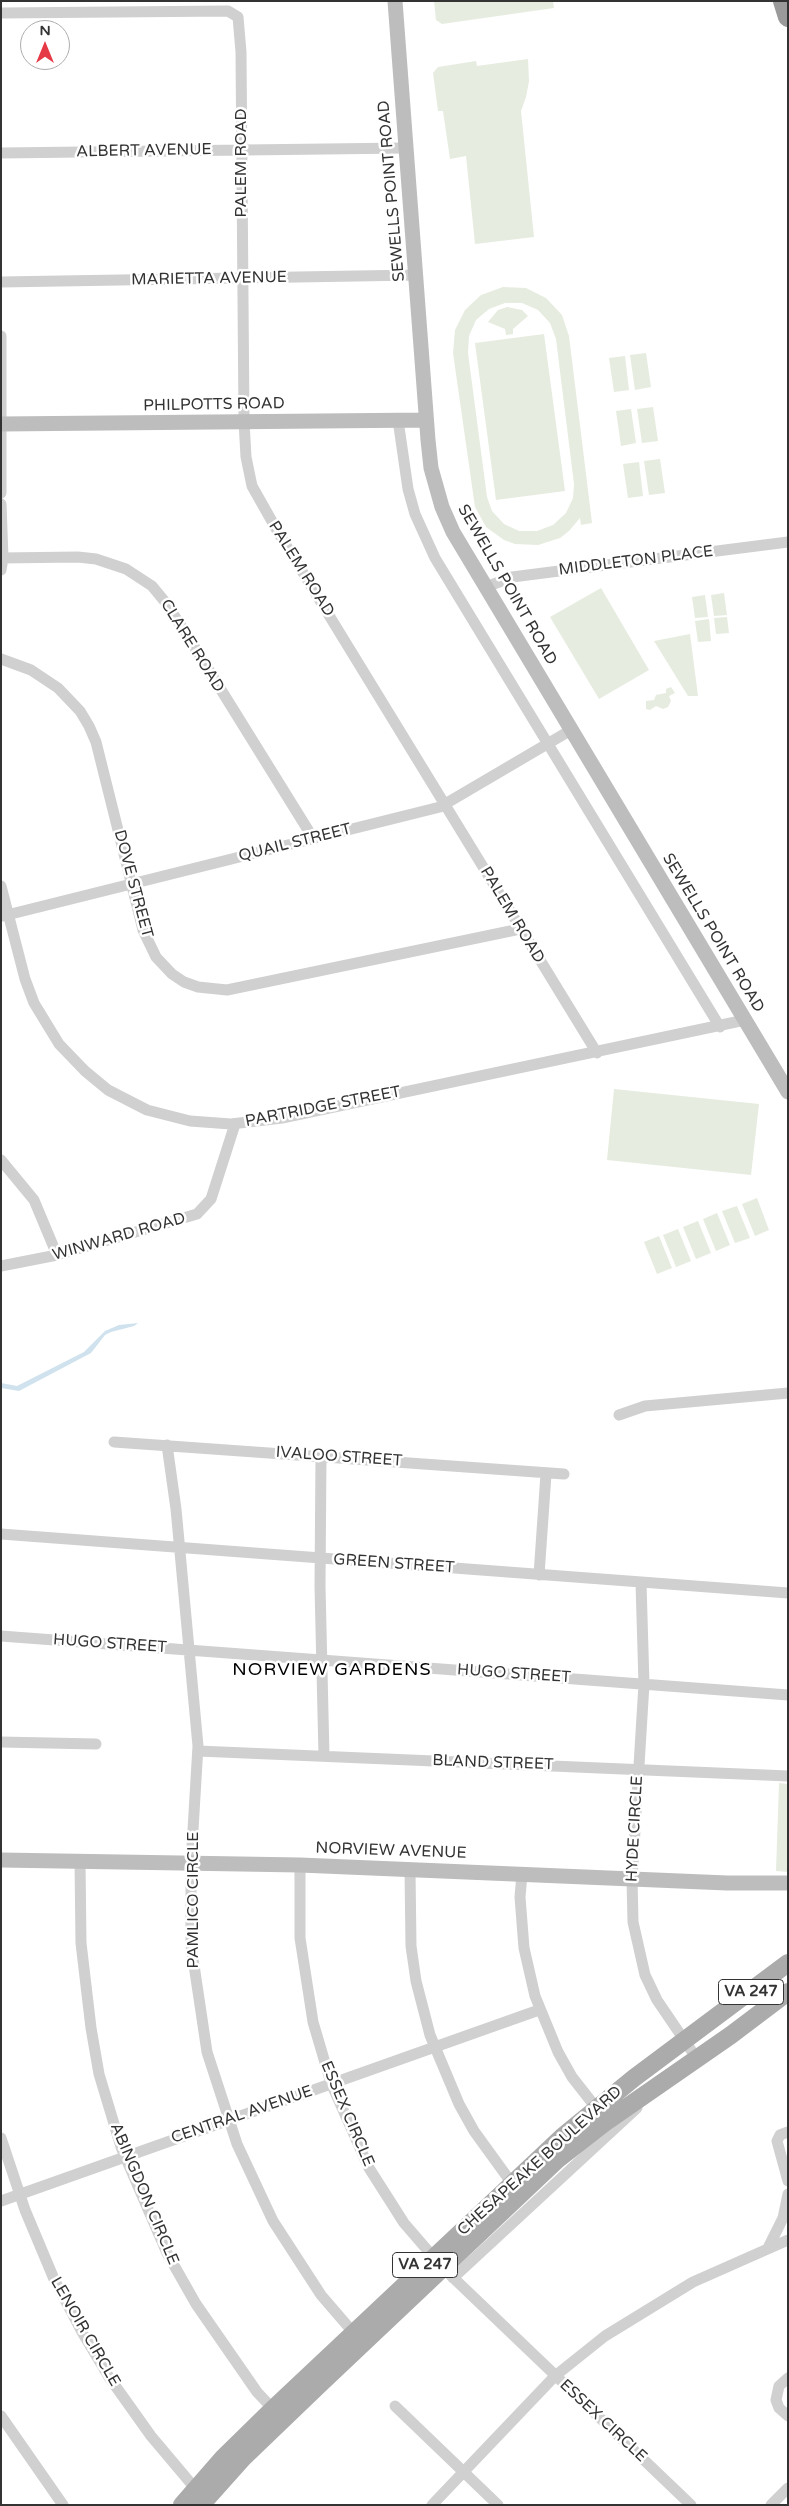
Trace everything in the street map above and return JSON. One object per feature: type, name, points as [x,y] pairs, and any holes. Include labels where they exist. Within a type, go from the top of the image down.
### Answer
[{"type":"highway","points":[[783,1],[788,17]]},
{"type":"main road","name":"CHESAPEAKE BOULEVARD","points":[[202,2500],[223,2458],[272,2409],[443,2268],[516,2189],[684,2041],[788,1963]]},
{"type":"main road","name":"CHESAPEAKE BOULEVARD","points":[[601,2114],[672,2076],[788,1992]]},
{"type":"main road","name":"CHESAPEAKE BOULEVARD","points":[[182,2505],[202,2500],[358,2338]]},
{"type":"street","name":"SEWELLS POINT ROAD","points":[[395,1],[426,420],[431,468],[442,507],[453,532],[788,1092]]},
{"type":"street","name":"PALEM ROAD","points":[[1,13],[228,11],[238,17],[241,42],[244,421],[249,476],[262,506],[597,1053]]},
{"type":"street","name":"ALBERT AVENUE","points":[[1,153],[406,148]]},
{"type":"street","name":"MARIETTA AVENUE","points":[[1,282],[416,275]]},
{"type":"street","points":[[1,336],[1,493]]},
{"type":"street","points":[[398,420],[408,489],[424,538],[720,1027]]},
{"type":"street","name":"PHILPOTTS ROAD","points":[[2,424],[426,420]]},
{"type":"street","points":[[1,504],[1,570]]},
{"type":"street","name":"MIDDLETON PLACE","points":[[486,587],[512,577],[788,542]]},
{"type":"street","name":"CLARE ROAD","points":[[2,558],[96,559],[126,569],[152,586],[182,627],[313,838]]},
{"type":"street","name":"DOVE STREET","points":[[1,659],[31,670],[58,688],[80,711],[89,726],[96,742],[143,930],[156,957],[172,974],[184,982],[214,990],[227,990],[288,979],[520,929]]},
{"type":"street","name":"QUAIL STREET","points":[[5,915],[444,805],[571,730]]},
{"type":"street","name":"PARTRIDGE STREET","points":[[1,886],[5,915],[25,979],[34,1003],[59,1044],[85,1071],[108,1090],[147,1110],[190,1121],[235,1124],[282,1118],[720,1027],[745,1020]]},
{"type":"street","name":"WINWARD ROAD","points":[[1,1266],[57,1255],[197,1214],[211,1199],[235,1124]]},
{"type":"street","points":[[1,1160],[34,1200],[57,1255]]},
{"type":"street","points":[[619,1415],[645,1406],[788,1393]]},
{"type":"street","name":"IVALOO STREET","points":[[114,1442],[321,1455],[564,1474]]},
{"type":"street","name":"PAMLICO CIRCLE","points":[[167,1445],[191,1650],[198,1751],[191,1863],[191,1945],[200,2019],[210,2065],[228,2119],[253,2181],[273,2221],[321,2295],[358,2338]]},
{"type":"street","points":[[321,1455],[320,1558],[324,1756]]},
{"type":"street","points":[[539,1575],[546,1474]]},
{"type":"street","name":"GREEN STREET","points":[[1,1534],[180,1549],[788,1593]]},
{"type":"street","name":"HYDE CIRCLE","points":[[641,1583],[644,1684],[632,1879],[633,1922],[646,1975],[665,2014],[697,2059]]},
{"type":"street","name":"HUGO STREET","points":[[1,1636],[321,1658],[788,1695]]},
{"type":"street","points":[[1,1742],[96,1744]]},
{"type":"street","name":"BLAND STREET","points":[[198,1751],[788,1776]]},
{"type":"street","name":"NORVIEW AVENUE","points":[[1,1860],[300,1865],[785,1885]]},
{"type":"street","name":"ABINGDON CIRCLE","points":[[80,1862],[81,1943],[91,2028],[102,2083],[125,2156],[167,2253],[196,2304],[257,2392],[272,2409]]},
{"type":"street","name":"ESSEX CIRCLE","points":[[300,1865],[299,1892],[303,1969],[312,2022],[331,2083],[369,2168],[404,2223],[443,2268],[691,2505]]},
{"type":"street","points":[[410,1870],[411,1946],[422,2007],[434,2047],[445,2074],[474,2131],[516,2189]]},
{"type":"street","points":[[522,1874],[520,1904],[524,1948],[539,2010],[558,2052],[601,2114]]},
{"type":"street","name":"CENTRAL AVENUE","points":[[1,2200],[539,2010]]},
{"type":"street","points":[[443,2268],[672,2076]]},
{"type":"street","points":[[788,2132],[780,2135],[777,2145],[788,2181]]},
{"type":"street","name":"LENOIR CIRCLE","points":[[1,2138],[19,2195],[54,2279],[109,2377],[150,2436],[202,2500]]},
{"type":"street","points":[[768,2248],[783,2218],[788,2194]]},
{"type":"street","points":[[432,2505],[555,2376],[622,2324],[693,2282],[788,2240]]},
{"type":"street","points":[[788,2378],[779,2386],[776,2400],[779,2408],[788,2416]]},
{"type":"street","points":[[395,2406],[465,2471],[498,2505]]},
{"type":"street","points":[[1,2416],[63,2505]]},
{"type":"street","points":[[771,2505],[788,2488]]},
{"type":"shaded area","points":[[434,1],[553,1],[554,8],[442,24],[436,20]]},
{"type":"shaded area","points":[[528,59],[529,81],[521,111],[534,237],[475,244],[466,156],[450,159],[443,111],[438,111],[433,73],[438,67],[476,61],[477,66]]},
{"type":"shaded area","points":[[503,287],[526,288],[546,298],[562,315],[569,336],[592,523],[581,525],[580,518],[560,538],[538,545],[515,544],[504,540],[486,527],[475,507],[453,353],[455,330],[465,310],[481,295]],"holes":[[[505,303],[522,303],[538,310],[550,323],[556,339],[574,484],[573,498],[566,513],[553,525],[537,531],[519,531],[504,524],[492,511],[487,497],[468,353],[469,336],[476,320],[489,309]]]},
{"type":"shaded area","points":[[507,307],[522,310],[528,316],[513,329],[513,334],[506,335],[505,329],[488,322],[498,310]]},
{"type":"shaded area","points":[[544,334],[565,491],[496,500],[475,343]]},
{"type":"shaded area","points":[[646,353],[651,387],[635,390],[630,355]]},
{"type":"shaded area","points":[[625,356],[629,390],[614,392],[609,358]]},
{"type":"shaded area","points":[[653,407],[658,441],[642,443],[637,409]]},
{"type":"shaded area","points":[[631,409],[636,443],[621,446],[616,411]]},
{"type":"shaded area","points":[[660,459],[665,493],[649,495],[644,461]]},
{"type":"shaded area","points":[[639,462],[643,496],[628,498],[623,464]]},
{"type":"shaded area","points":[[601,588],[649,670],[599,699],[550,617]]},
{"type":"shaded area","points":[[724,593],[727,615],[714,616],[711,595]]},
{"type":"shaded area","points":[[705,595],[708,617],[695,618],[692,597]]},
{"type":"shaded area","points":[[727,617],[729,633],[716,634],[714,618]]},
{"type":"shaded area","points":[[709,619],[711,641],[698,642],[695,621]]},
{"type":"shaded area","points":[[690,634],[698,696],[688,696],[654,641]]},
{"type":"shaded area","points":[[671,687],[675,693],[669,696],[671,701],[668,707],[663,709],[656,706],[650,710],[646,709],[646,701],[654,700],[656,695],[666,693],[666,689]]},
{"type":"shaded area","points":[[614,1089],[759,1104],[751,1175],[607,1160]]},
{"type":"shaded area","points":[[757,1198],[769,1230],[755,1236],[742,1204]]},
{"type":"shaded area","points":[[737,1206],[750,1238],[735,1243],[722,1211]]},
{"type":"shaded area","points":[[717,1213],[730,1245],[716,1251],[703,1219]]},
{"type":"shaded area","points":[[698,1221],[711,1253],[696,1259],[683,1227]]},
{"type":"shaded area","points":[[678,1229],[691,1261],[676,1267],[663,1235]]},
{"type":"shaded area","points":[[659,1236],[672,1268],[657,1274],[644,1242]]},
{"type":"shaded area","points":[[779,1783],[788,1784],[788,1872],[776,1871]]},
{"type":"water","points":[[138,1323],[105,1335],[91,1353],[19,1391],[1,1388],[1,1383],[17,1386],[84,1352],[105,1331],[119,1325]]},
{"type":"district","name":"NORVIEW GARDENS","points":[[332,1670]]}]
